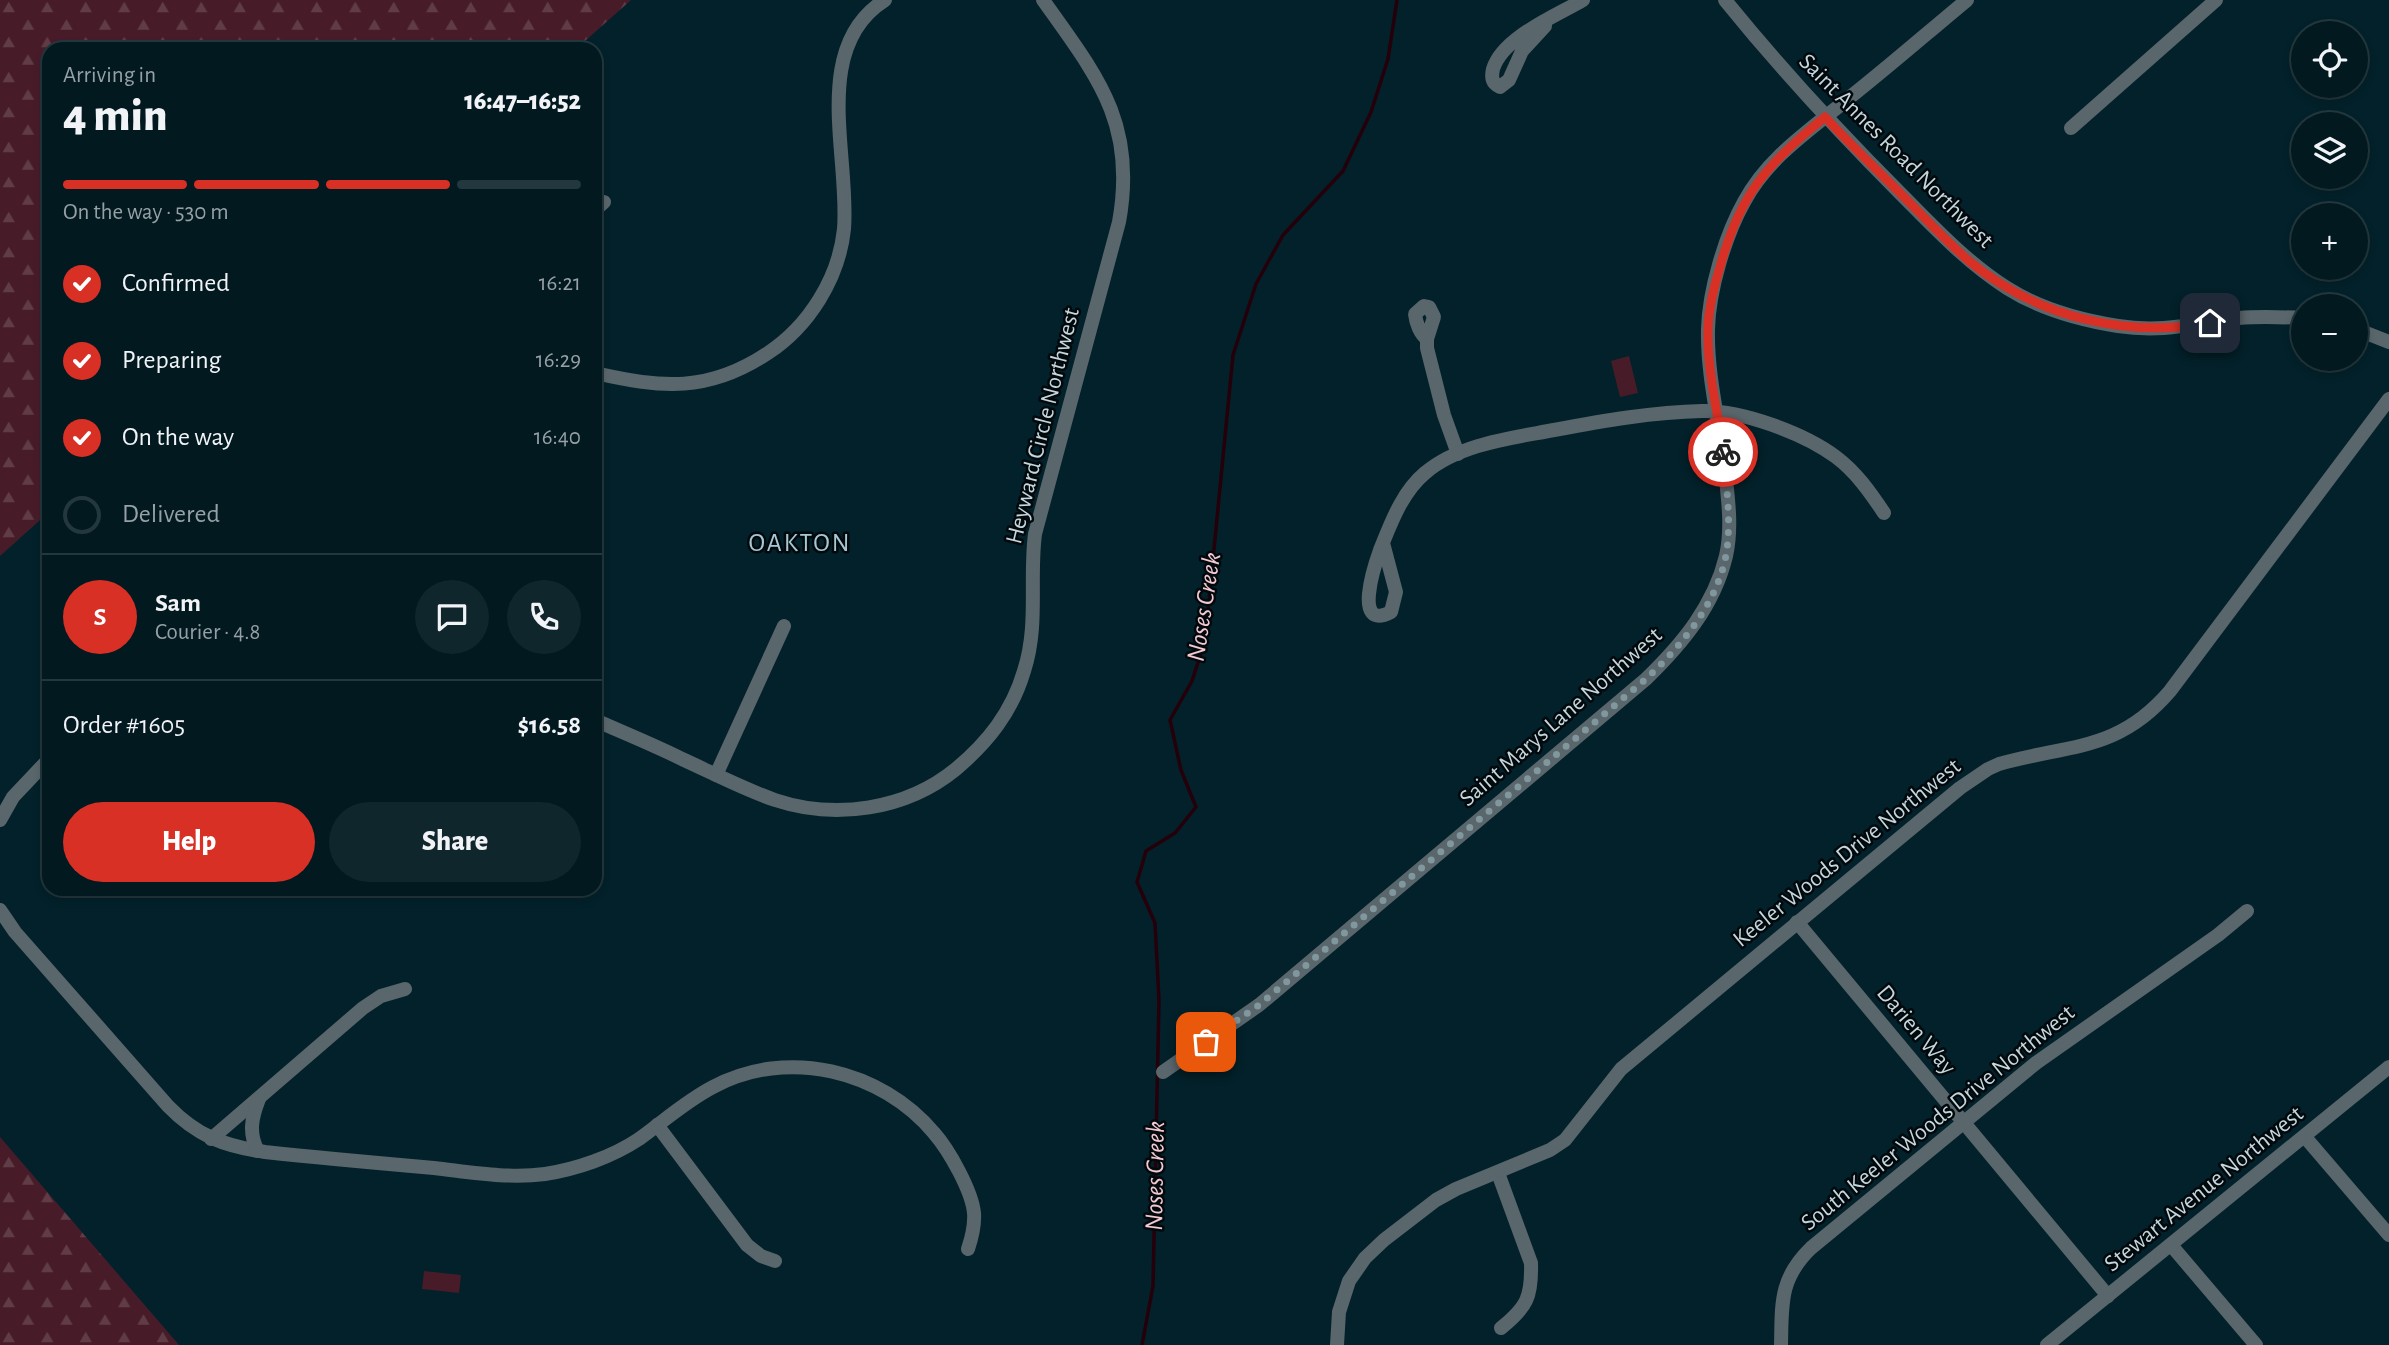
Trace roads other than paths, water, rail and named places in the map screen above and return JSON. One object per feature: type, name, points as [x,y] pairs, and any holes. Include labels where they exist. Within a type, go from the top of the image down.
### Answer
[{"type":"street","points":[[602,374],[650,384],[705,381],[754,362],[772,351],[802,324],[829,281],[843,234],[840,95],[844,52],[862,20],[885,0]]},
{"type":"street","name":"Heyward Circle Northwest","points":[[602,723],[773,799],[806,808],[836,810],[877,806],[922,792],[978,750],[1003,718],[1017,691],[1028,659],[1032,634],[1035,534],[1119,222],[1124,189],[1121,141],[1104,91],[1092,69],[1043,0]]},
{"type":"street","points":[[1545,22],[1583,0]]},
{"type":"street","name":"Saint Annes Road Northwest","points":[[1725,0],[1825,117],[1961,253],[2008,289],[2038,304],[2094,322],[2140,328],[2188,327],[2262,317],[2291,318]]},
{"type":"street","name":"Saint Marys Lane Northwest","points":[[1163,1072],[1202,1036],[1259,1005],[1640,684],[1694,627],[1712,596],[1727,548],[1728,497],[1709,364],[1708,327],[1715,284],[1730,233],[1745,199],[1785,150],[1967,0]]},
{"type":"street","points":[[2071,128],[2216,0]]},
{"type":"street","points":[[2368,334],[2389,342]]},
{"type":"street","points":[[1427,339],[1444,415],[1458,454]]},
{"type":"street","name":"Keeler Woods Drive Northwest","points":[[1337,1345],[1339,1312],[1349,1281],[1365,1258],[1384,1240],[1436,1200],[1550,1150],[1565,1140],[1621,1069],[1960,788],[1988,769],[2011,761],[2104,740],[2148,715],[2170,691],[2389,399]]},
{"type":"street","points":[[1383,543],[1394,516],[1412,485],[1433,467],[1458,454],[1505,440],[1558,429],[1702,411],[1717,412],[1773,427],[1819,447],[1835,457],[1858,478],[1884,513]]},
{"type":"street","points":[[716,775],[784,626]]},
{"type":"street","points":[[0,820],[13,797],[42,766]]},
{"type":"street","points":[[0,910],[15,932],[167,1106],[211,1139],[258,1151],[499,1175],[529,1175],[564,1170],[595,1161],[630,1144],[706,1090],[753,1072],[796,1067],[827,1070],[874,1086],[908,1107],[923,1120],[948,1152],[974,1210],[974,1224],[968,1249]]},
{"type":"street","name":"South Keeler Woods Drive Northwest","points":[[1781,1345],[1783,1296],[1790,1273],[1799,1260],[2036,1063],[2218,935],[2247,911]]},
{"type":"street","name":"Darien Way","points":[[1797,922],[2108,1296]]},
{"type":"street","points":[[211,1139],[363,1008],[381,996],[405,989]]},
{"type":"street","name":"Stewart Avenue Northwest","points":[[2047,1345],[2389,1067]]},
{"type":"street","points":[[258,1151],[251,1133],[252,1119],[260,1098]]},
{"type":"street","points":[[657,1125],[747,1245],[761,1256],[775,1261]]},
{"type":"street","points":[[2305,1137],[2389,1235]]},
{"type":"street","points":[[1498,1173],[1531,1263],[1525,1304],[1519,1314],[1501,1328]]},
{"type":"street","points":[[2171,1245],[2256,1345]]},
{"type":"waterway","name":"Noses Creek","points":[[1142,1345],[1153,1286],[1159,1000],[1155,923],[1137,882],[1146,851],[1175,833],[1196,807],[1181,770],[1170,720],[1192,681],[1205,641],[1233,355],[1256,284],[1283,235],[1343,171],[1371,112],[1388,59],[1397,0]]},
{"type":"district","name":"OAKTON","points":[[800,543]]}]
